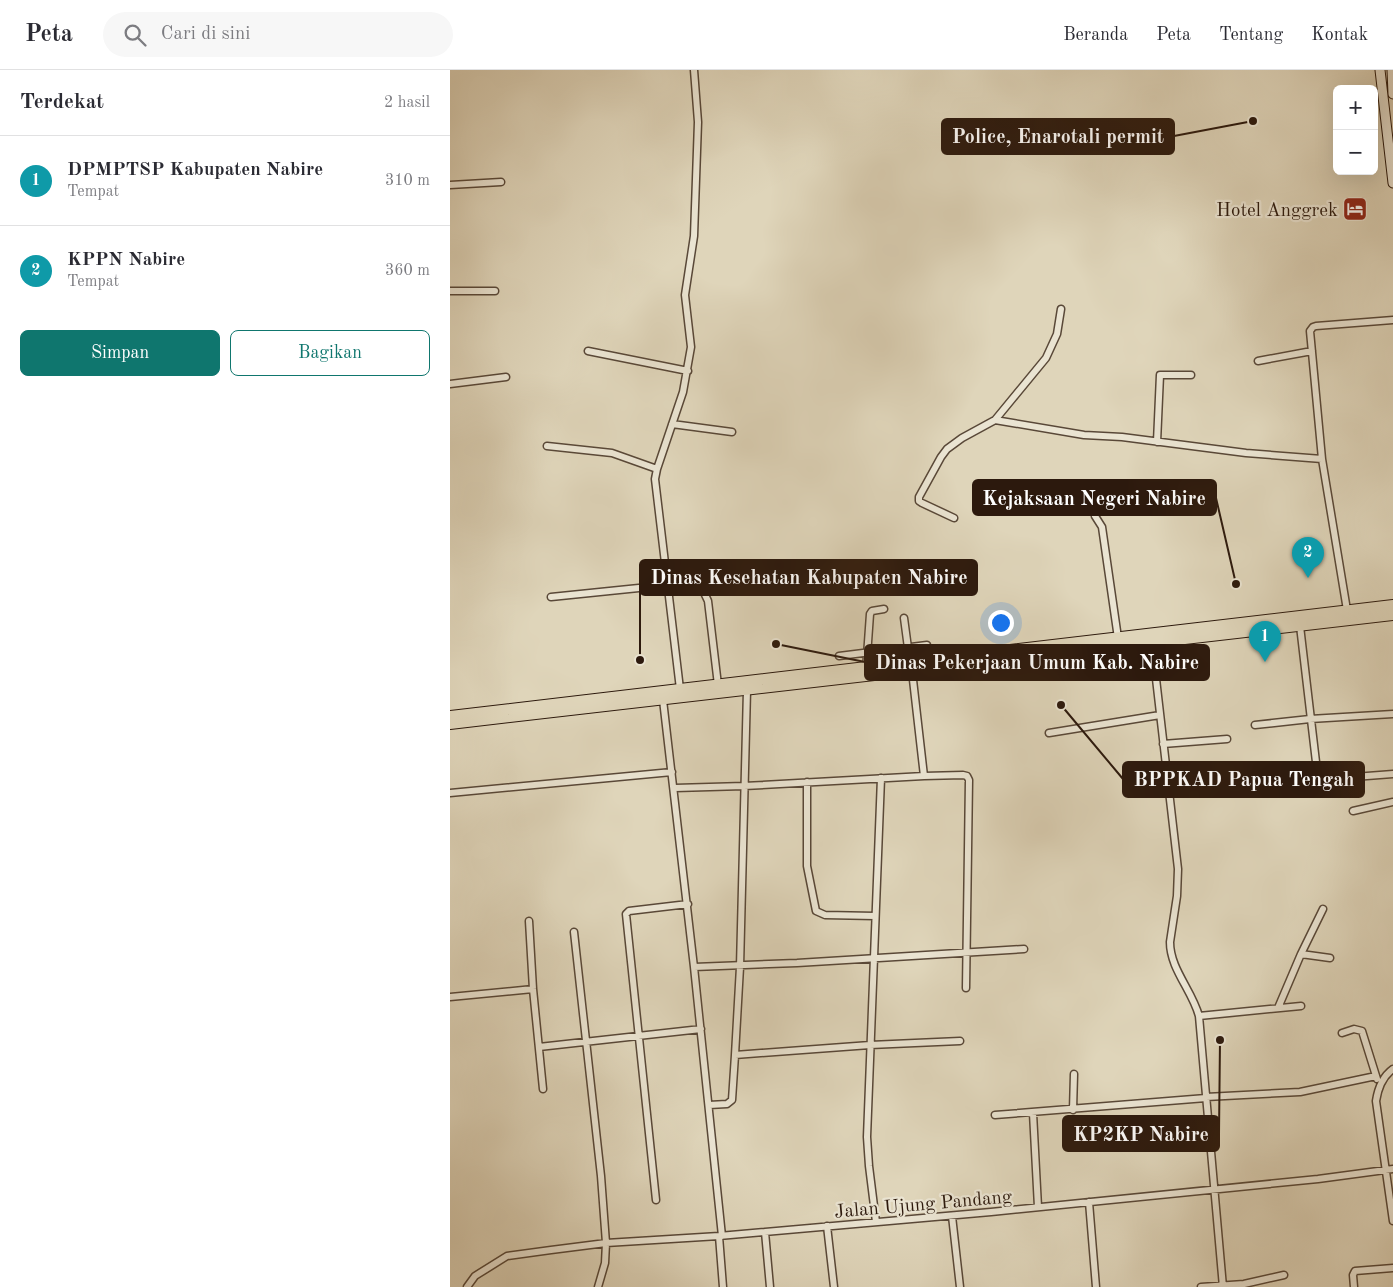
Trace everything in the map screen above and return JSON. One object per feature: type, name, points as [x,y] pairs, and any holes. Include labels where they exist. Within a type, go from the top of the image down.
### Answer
[{"type":"main road","points":[[1380,70],[1393,183]]},
{"type":"main road","points":[[1392,70],[1393,94]]},
{"type":"main road","points":[[450,716],[680,689],[866,672],[1086,646],[1152,644],[1347,610],[1393,605]]},
{"type":"main road","points":[[450,724],[747,690],[866,672],[912,671],[1086,646],[1118,638],[1248,627],[1300,626],[1393,615]]},
{"type":"street","points":[[680,689],[656,480],[657,469],[683,392],[688,372],[691,343],[685,296],[694,240],[698,122],[694,70]]},
{"type":"street","points":[[450,185],[501,182]]},
{"type":"street","points":[[450,291],[494,291]]},
{"type":"street","points":[[954,518],[922,503],[919,501],[919,498],[944,453],[962,438],[996,420],[1046,358],[1057,334],[1061,309]]},
{"type":"street","points":[[1347,610],[1322,459],[1310,331],[1314,326],[1393,320]]},
{"type":"street","points":[[588,351],[688,372]]},
{"type":"street","points":[[1258,362],[1312,351]]},
{"type":"street","points":[[1157,442],[1158,378],[1162,375],[1191,375]]},
{"type":"street","points":[[450,384],[506,377]]},
{"type":"street","points":[[996,420],[1084,435],[1246,453],[1322,459]]},
{"type":"street","points":[[672,424],[732,432]]},
{"type":"street","points":[[547,446],[612,453],[657,469]]},
{"type":"street","points":[[1095,516],[1102,527],[1118,638]]},
{"type":"street","points":[[698,580],[708,601],[718,685]]},
{"type":"street","points":[[551,597],[668,585]]},
{"type":"street","points":[[866,672],[870,614],[884,609]]},
{"type":"street","points":[[904,618],[908,648]]},
{"type":"street","points":[[1300,626],[1318,779]]},
{"type":"street","points":[[1152,644],[1179,884],[1170,950],[1174,963],[1191,994],[1199,1016],[1223,1286]]},
{"type":"street","points":[[839,656],[927,646]]},
{"type":"street","points":[[912,671],[924,776]]},
{"type":"street","points":[[709,1105],[727,1104],[732,1100],[740,967],[747,690]]},
{"type":"street","points":[[663,700],[675,788],[709,1105],[723,1287]]},
{"type":"street","points":[[1256,725],[1310,719],[1393,714]]},
{"type":"street","points":[[1049,733],[1160,715]]},
{"type":"street","points":[[1163,744],[1227,739]]},
{"type":"street","points":[[450,793],[672,772]]},
{"type":"street","points":[[1288,782],[1393,774]]},
{"type":"street","points":[[675,788],[924,776],[964,775],[968,777],[966,988]]},
{"type":"street","points":[[876,1222],[867,1150],[881,778]]},
{"type":"street","points":[[807,782],[807,866],[816,911],[825,915],[875,916]]},
{"type":"street","points":[[1353,811],[1393,802]]},
{"type":"street","points":[[656,1200],[626,914],[629,910],[688,904]]},
{"type":"street","points":[[1278,1008],[1323,909]]},
{"type":"street","points":[[529,922],[533,989],[543,1089]]},
{"type":"street","points":[[574,932],[601,1176],[606,1243],[605,1263],[598,1287]]},
{"type":"street","points":[[694,968],[740,967],[1024,949]]},
{"type":"street","points":[[1301,954],[1330,958]]},
{"type":"street","points":[[450,997],[533,989]]},
{"type":"street","points":[[1199,1016],[1301,1006]]},
{"type":"street","points":[[538,1047],[701,1029]]},
{"type":"street","points":[[1342,1033],[1354,1029],[1362,1031],[1380,1085]]},
{"type":"street","points":[[735,1055],[870,1045],[960,1041]]},
{"type":"street","points":[[1393,1069],[1381,1081],[1376,1102],[1390,1170],[1393,1221]]},
{"type":"street","points":[[1073,1110],[1074,1074]]},
{"type":"street","points":[[995,1115],[1300,1092],[1376,1076]]},
{"type":"street","points":[[1033,1113],[1038,1207]]},
{"type":"street","points":[[1160,1144],[1210,1140]]},
{"type":"street","name":"Jalan Ujung Pandang","points":[[467,1287],[475,1276],[507,1256],[606,1243],[720,1236],[952,1216],[1214,1190],[1390,1170]]},
{"type":"street","points":[[1089,1202],[1096,1287]]},
{"type":"street","points":[[952,1216],[960,1287]]},
{"type":"street","points":[[827,1226],[834,1287]]},
{"type":"street","points":[[765,1232],[770,1287]]},
{"type":"street","points":[[1354,1287],[1353,1276],[1356,1271],[1393,1268]]},
{"type":"street","points":[[1201,1287],[1244,1284],[1284,1275]]},
{"type":"place","name":"Police, Enarotali permit","points":[[1253,121]]},
{"type":"place","name":"Hotel Anggrek","points":[[1355,209]]},
{"type":"place","name":"KPPN Nabire","points":[[1308,578]]},
{"type":"place","name":"Kejaksaan Negeri Nabire","points":[[1236,584]]},
{"type":"place","name":"Dinas Pekerjaan Umum Kab. Nabire","points":[[776,644]]},
{"type":"place","name":"Dinas Kesehatan Kabupaten Nabire","points":[[640,660]]},
{"type":"place","name":"DPMPTSP Kabupaten Nabire","points":[[1265,662]]},
{"type":"place","name":"BPPKAD Papua Tengah","points":[[1061,705]]},
{"type":"place","name":"KP2KP Nabire","points":[[1220,1040]]}]
